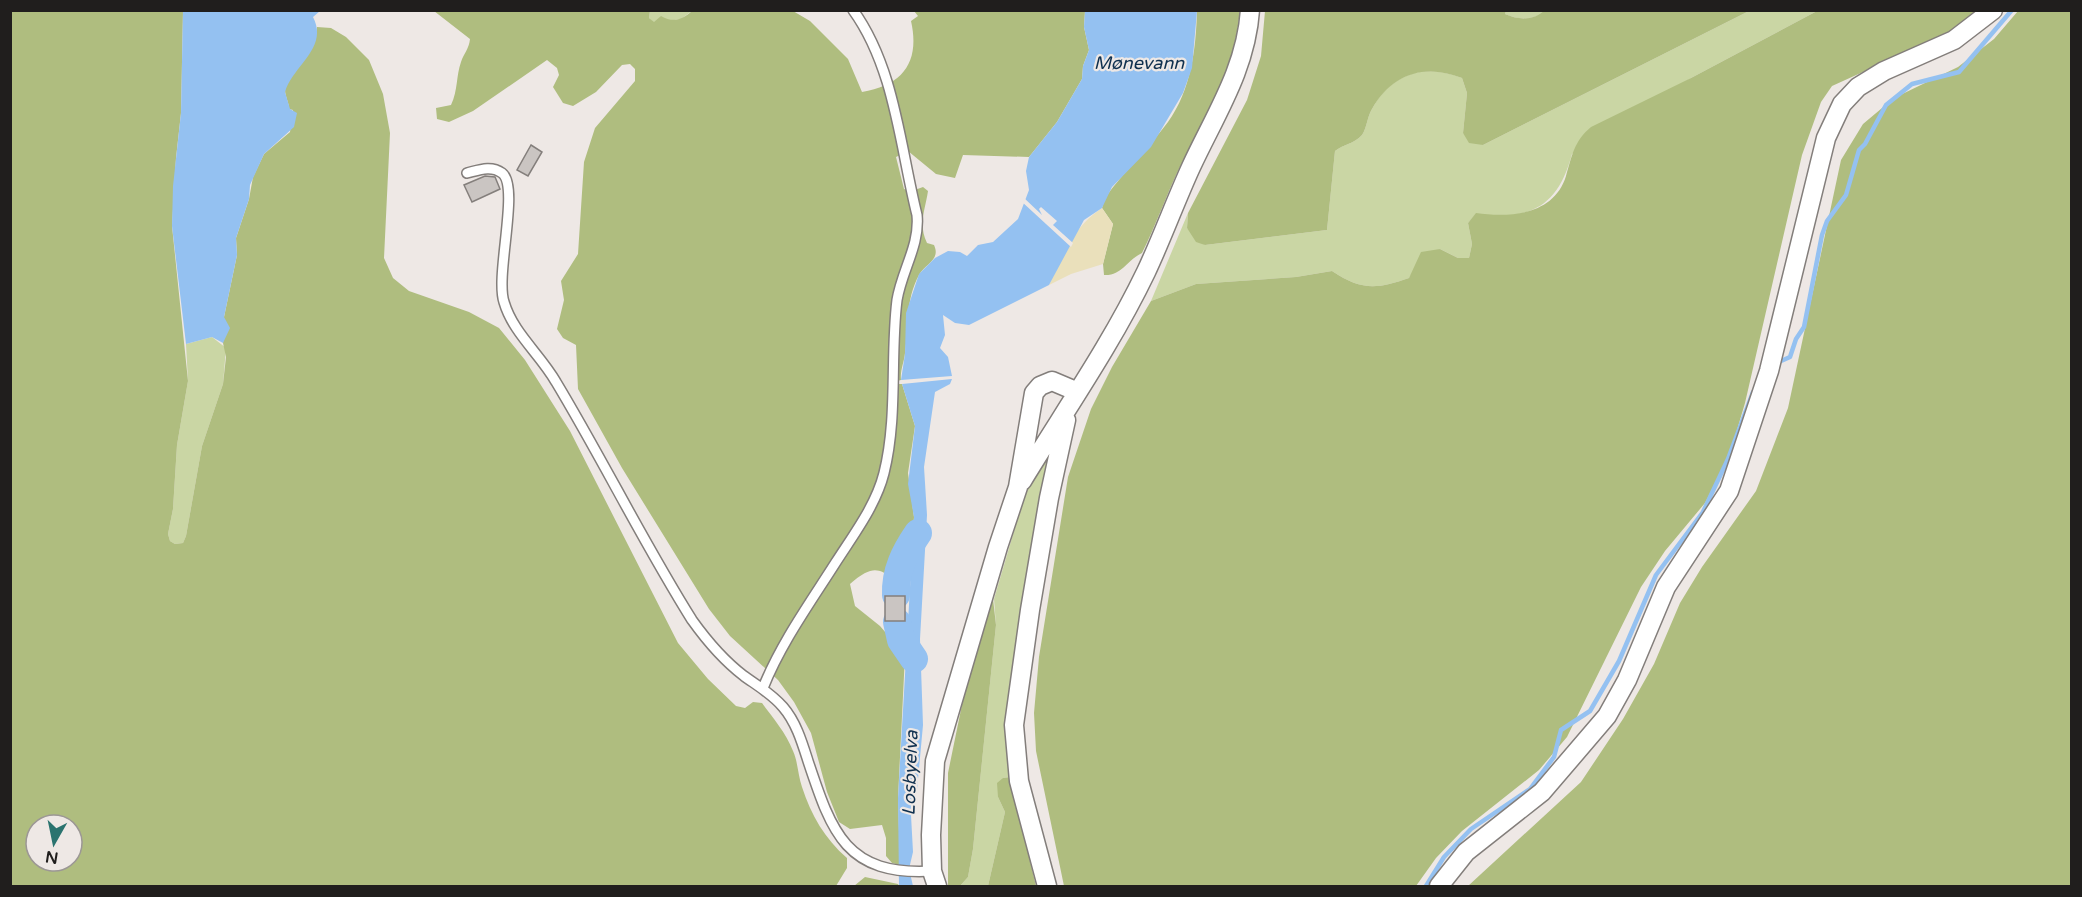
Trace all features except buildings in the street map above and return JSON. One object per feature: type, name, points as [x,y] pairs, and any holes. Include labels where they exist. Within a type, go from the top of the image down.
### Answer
[{"type":"street","points":[[1018,487],[1068,409],[1146,272],[1179,193],[1232,86],[1240,65],[1250,10]]},
{"type":"street","points":[[1438,886],[1466,852],[1542,792],[1607,716],[1627,680],[1666,586],[1729,491],[1769,371],[1826,138],[1842,104],[1868,80],[1954,40],[1993,10]]},
{"type":"street","points":[[935,879],[932,790],[938,751],[1018,487],[1034,393],[1040,386],[1052,381],[1078,392]]},
{"type":"street","points":[[1047,886],[1019,780],[1014,725],[1031,599],[1068,409]]},
{"type":"lane","points":[[763,688],[776,656],[853,537],[875,498],[884,473],[891,421],[897,300],[900,283],[918,236],[917,215],[883,71],[868,33],[853,10]]},
{"type":"lane","points":[[467,173],[485,168],[495,170],[502,173],[508,184],[509,202],[500,280],[503,301],[513,323],[556,382],[692,620],[710,645],[784,708],[797,730],[820,796],[836,832],[866,861],[898,872],[914,872],[935,879]]},
{"type":"green space","points":[[1545,10],[1749,11],[1483,145],[1469,143],[1463,133],[1467,93],[1462,78],[1435,72],[1410,75],[1389,87],[1380,97],[1370,112],[1362,135],[1335,151],[1327,230],[1205,245],[1196,242],[1187,228],[1188,213],[1247,100],[1261,56],[1265,11],[1506,11],[1505,14],[1510,16],[1526,18],[1541,14]]},
{"type":"green space","points":[[10,11],[183,11],[181,113],[172,226],[188,381],[177,445],[173,509],[168,534],[170,541],[175,544],[183,543],[186,536],[202,446],[223,384],[226,357],[223,343],[224,317],[237,255],[236,238],[249,199],[253,177],[264,154],[290,132],[293,110],[289,109],[285,90],[290,78],[311,48],[317,27],[331,28],[346,37],[369,60],[383,94],[390,133],[384,258],[393,278],[409,291],[469,312],[499,328],[525,360],[570,431],[678,643],[708,679],[736,706],[745,708],[753,702],[762,703],[783,732],[793,751],[802,787],[814,817],[825,835],[847,858],[847,868],[836,886],[11,886]]},
{"type":"green space","points":[[434,11],[650,11],[649,18],[654,22],[661,16],[670,19],[685,17],[692,11],[793,11],[810,21],[848,59],[862,92],[889,84],[906,69],[913,48],[911,21],[918,16],[914,11],[1085,11],[1084,27],[1089,50],[1083,66],[1082,79],[1057,122],[1029,157],[963,155],[955,178],[936,174],[908,151],[896,157],[904,189],[912,191],[923,187],[928,191],[923,230],[927,243],[934,245],[936,250],[934,258],[919,275],[911,294],[905,357],[901,380],[897,381],[897,384],[902,384],[915,426],[908,473],[914,517],[909,582],[900,581],[876,570],[861,575],[850,584],[855,606],[880,626],[905,655],[898,798],[900,865],[892,863],[886,856],[886,838],[882,825],[850,829],[839,822],[827,792],[811,733],[794,702],[778,680],[730,636],[709,609],[622,468],[578,389],[576,345],[563,338],[557,329],[564,300],[561,281],[578,254],[584,162],[595,128],[635,81],[635,69],[630,64],[622,65],[596,92],[573,106],[563,103],[553,87],[559,75],[557,68],[547,60],[473,111],[449,122],[437,119],[436,108],[451,105],[459,67],[470,39]]},
{"type":"green space","points":[[650,11],[692,11],[681,19],[654,23],[649,18]]},
{"type":"green space","points":[[1197,11],[1240,11],[1231,56],[1224,76],[1177,173],[1142,253],[1115,273],[1104,275],[1103,264],[1113,224],[1102,208],[1105,198],[1161,132],[1176,110],[1191,69]]},
{"type":"green space","points":[[1506,11],[1545,11],[1536,17],[1520,18],[1505,14]]},
{"type":"green space","points":[[1749,11],[1817,11],[1691,78],[1572,154],[1559,187],[1539,206],[1512,215],[1476,214],[1468,223],[1472,244],[1469,258],[1458,258],[1440,249],[1418,263],[1409,278],[1378,286],[1361,285],[1332,271],[1296,277],[1196,284],[1151,301],[1188,213],[1187,228],[1205,245],[1327,230],[1335,151],[1362,135],[1370,112],[1380,97],[1399,79],[1410,74],[1435,71],[1462,78],[1467,93],[1463,133],[1483,145]]},
{"type":"green space","points":[[1817,11],[1976,11],[1949,33],[1832,86],[1821,102],[1802,155],[1745,403],[1729,457],[1705,503],[1665,551],[1641,587],[1567,737],[1539,770],[1462,831],[1436,858],[1416,886],[1064,886],[1036,751],[1034,713],[1039,657],[1068,477],[1091,409],[1112,367],[1151,301],[1196,284],[1296,277],[1332,271],[1361,285],[1378,286],[1409,278],[1421,252],[1440,249],[1458,258],[1469,258],[1472,244],[1468,223],[1476,213],[1516,214],[1541,206],[1552,199],[1566,176],[1577,143],[1591,127],[1691,78]]},
{"type":"green space","points":[[2018,11],[2071,11],[2071,886],[1468,886],[1581,782],[1623,719],[1654,664],[1680,603],[1702,567],[1756,491],[1788,408],[1841,160],[1863,124],[1894,98],[1958,67],[1994,39]]},
{"type":"green space","points":[[212,337],[226,348],[223,384],[202,446],[186,536],[183,543],[175,544],[170,541],[168,534],[173,509],[177,445],[188,381],[186,344]]},
{"type":"green space","points":[[1055,443],[1007,722],[1010,777],[1003,778],[998,797],[1005,812],[988,886],[960,886],[968,877],[973,849],[996,625],[994,599],[1032,470]]},
{"type":"green space","points":[[993,599],[996,625],[973,849],[968,877],[960,886],[948,886],[948,773],[965,690]]},
{"type":"green space","points":[[1010,777],[1036,886],[988,886],[1005,812],[998,797],[997,783],[1003,778]]},
{"type":"green space","points":[[865,877],[898,884],[899,886],[854,886]]},
{"type":"sand","points":[[1102,208],[1113,224],[1103,264],[1071,274],[1049,285],[1076,233]]},
{"type":"water","points":[[183,11],[320,11],[313,17],[317,28],[313,47],[289,82],[285,92],[290,109],[297,113],[294,127],[264,154],[250,185],[249,199],[236,238],[237,255],[224,317],[230,328],[223,343],[212,337],[186,344],[172,226],[173,186],[181,113]]},
{"type":"water","name":"Mønevann","points":[[1085,11],[1197,11],[1192,68],[1183,93],[1151,147],[1112,187],[1102,208],[1084,220],[1049,285],[969,325],[955,323],[943,315],[945,335],[940,348],[948,357],[952,376],[901,380],[905,354],[906,313],[919,274],[935,258],[948,251],[960,252],[967,256],[978,245],[993,242],[1018,219],[1029,190],[1026,171],[1029,157],[1057,122],[1082,79],[1083,66],[1089,50],[1084,27]]},
{"type":"water","points":[[952,379],[950,384],[935,392],[924,467],[927,515],[920,639],[923,725],[917,790],[911,815],[913,852],[909,869],[913,886],[899,886],[898,798],[914,517],[908,484],[915,426],[902,384]]},
{"type":"pier","points":[[1023,197],[1042,215],[1039,209],[1041,207],[1057,221],[1053,225],[1073,243],[1071,247],[1021,201]]},
{"type":"waterway","points":[[1781,361],[1790,357],[1796,339],[1804,327],[1822,235],[1827,221],[1846,195],[1859,150],[1865,144],[1886,105],[1912,84],[1959,72],[2012,10]]},
{"type":"waterway","points":[[1426,886],[1444,857],[1471,829],[1530,789],[1554,757],[1561,730],[1590,711],[1619,661],[1656,575],[1703,512],[1728,459],[1753,392]]},
{"type":"waterway","name":"Losbyelva","points":[[896,595],[897,578],[902,562],[918,533]]},
{"type":"waterway","name":"Losbyelva","points":[[897,622],[901,640],[914,659]]}]
